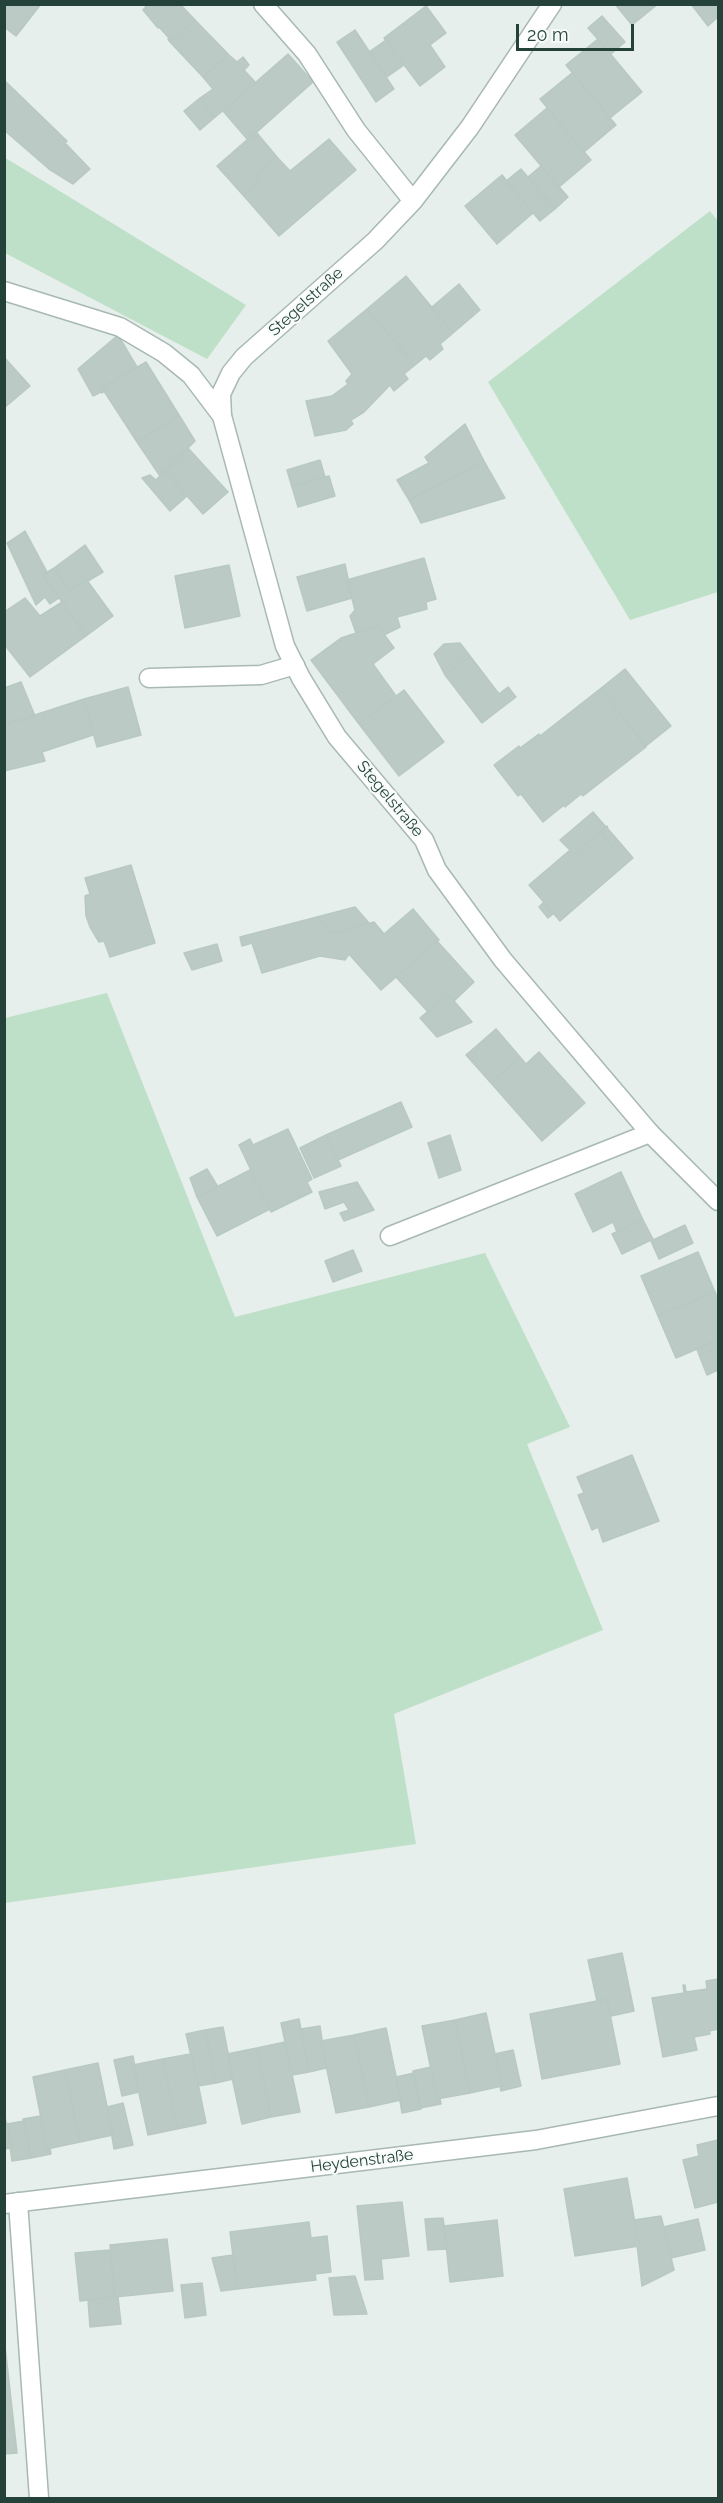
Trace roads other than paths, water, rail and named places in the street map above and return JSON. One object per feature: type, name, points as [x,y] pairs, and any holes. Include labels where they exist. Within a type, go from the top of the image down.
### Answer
[{"type":"street","points":[[263,4],[308,54],[356,130],[413,201]]},
{"type":"street","name":"Stegelstraße","points":[[552,4],[470,126],[413,201],[375,241],[244,357],[231,373],[221,394],[222,416],[285,646],[337,737],[424,840],[437,870],[503,960],[650,1133],[718,1201]]},
{"type":"street","name":"Stegelstraße","points":[[4,291],[120,327],[164,353],[191,375],[222,416]]},
{"type":"street","points":[[149,678],[261,675],[295,664]]},
{"type":"street","points":[[390,1236],[650,1133]]},
{"type":"street","name":"Heydenstraße","points":[[11,2203],[536,2140],[718,2106]]},
{"type":"street","points":[[11,2203],[39,2499]]}]
